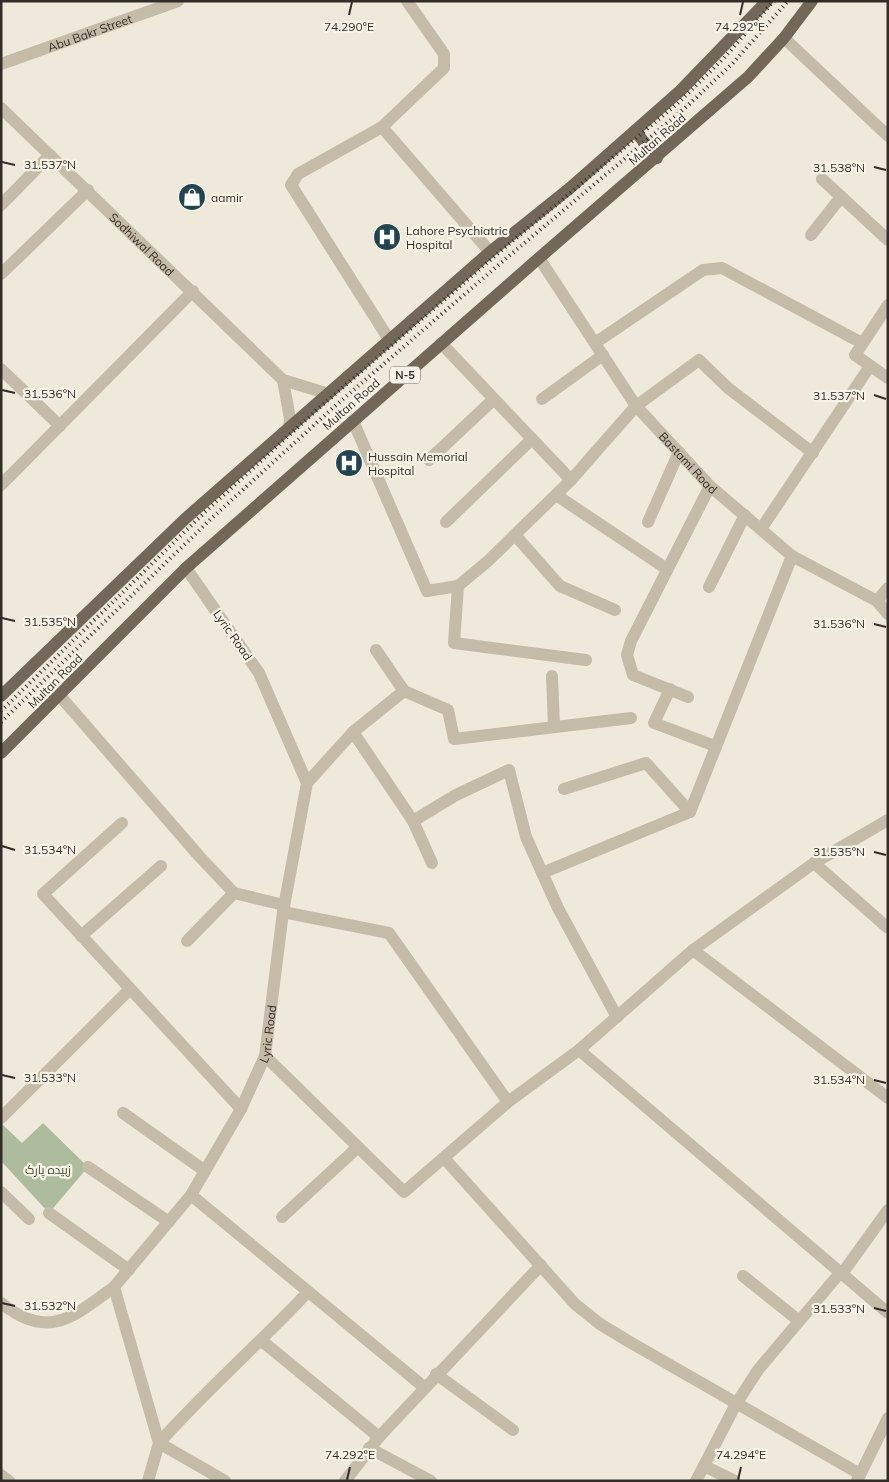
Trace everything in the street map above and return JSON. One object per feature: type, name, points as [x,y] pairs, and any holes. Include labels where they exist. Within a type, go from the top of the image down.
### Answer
[{"type":"main road","name":"Multan Road","points":[[1,696],[185,519],[490,252],[634,132],[687,85],[767,1]]},
{"type":"main road","name":"Multan Road","points":[[1,753],[186,568],[748,77],[784,38],[812,1]]},
{"type":"main road","points":[[634,132],[657,158]]},
{"type":"street","name":"Abu Bakr Street","points":[[1,64],[178,1]]},
{"type":"street","points":[[390,341],[291,185],[298,174],[382,127],[444,68],[444,54],[407,1]]},
{"type":"street","points":[[784,38],[888,136]]},
{"type":"street","name":"Sodhiwal Road","points":[[1,108],[284,380],[329,394]]},
{"type":"street","points":[[382,127],[490,252]]},
{"type":"street","points":[[1,205],[50,155]]},
{"type":"street","points":[[822,179],[888,240]]},
{"type":"street","points":[[1,274],[88,190]]},
{"type":"street","points":[[811,235],[841,197]]},
{"type":"street","name":"Bastami Road","points":[[539,258],[636,406],[710,486],[792,556],[877,601],[888,614]]},
{"type":"street","points":[[595,343],[703,270],[722,268],[862,343]]},
{"type":"street","points":[[1,485],[193,291]]},
{"type":"street","points":[[888,305],[855,355],[888,378]]},
{"type":"street","points":[[441,344],[571,480]]},
{"type":"street","points":[[542,400],[603,355]]},
{"type":"street","points":[[354,421],[427,591],[458,586],[571,480],[636,406],[699,360],[728,388],[813,453]]},
{"type":"street","points":[[761,529],[870,366]]},
{"type":"street","points":[[1,369],[60,426]]},
{"type":"street","points":[[284,380],[290,419],[289,428]]},
{"type":"street","points":[[429,460],[494,399]]},
{"type":"street","points":[[446,522],[532,439]]},
{"type":"street","points":[[648,522],[679,452]]},
{"type":"street","points":[[688,697],[633,675],[627,655],[631,641],[710,486]]},
{"type":"street","points":[[556,495],[667,569]]},
{"type":"street","points":[[709,587],[745,515]]},
{"type":"street","points":[[514,535],[560,586],[616,610]]},
{"type":"street","points":[[542,873],[690,812],[792,556]]},
{"type":"street","name":"Lyric Road","points":[[1,1302],[29,1320],[57,1323],[74,1317],[114,1288],[191,1195],[241,1110],[265,1056],[283,909],[306,783],[259,672],[186,568]]},
{"type":"street","points":[[458,586],[454,643],[586,660]]},
{"type":"street","points":[[877,601],[888,588]]},
{"type":"street","points":[[376,650],[404,691],[448,710],[454,739],[631,718]]},
{"type":"street","points":[[552,676],[554,727]]},
{"type":"street","points":[[670,689],[654,723],[715,746]]},
{"type":"street","points":[[306,783],[353,732],[404,691]]},
{"type":"street","points":[[60,696],[200,857],[234,893],[283,909],[389,933],[508,1102]]},
{"type":"street","points":[[353,732],[413,821],[432,863]]},
{"type":"street","points":[[564,789],[646,763],[690,812]]},
{"type":"street","points":[[413,821],[456,794],[509,770],[526,837],[558,908],[617,1017]]},
{"type":"street","points":[[265,1056],[404,1192],[508,1102],[579,1050],[693,950],[814,863],[888,820]]},
{"type":"street","points":[[122,823],[42,894],[241,1110]]},
{"type":"street","points":[[814,863],[888,928]]},
{"type":"street","points":[[81,936],[161,866]]},
{"type":"street","points":[[187,941],[234,893]]},
{"type":"street","points":[[693,950],[888,1098]]},
{"type":"street","points":[[1,1118],[130,989]]},
{"type":"street","points":[[579,1050],[888,1313]]},
{"type":"street","points":[[123,1113],[205,1170]]},
{"type":"street","points":[[282,1217],[358,1147]]},
{"type":"street","points":[[444,1158],[542,1265],[574,1304],[600,1324],[858,1478],[888,1418]]},
{"type":"street","points":[[88,1167],[169,1222]]},
{"type":"street","points":[[1,1192],[29,1219]]},
{"type":"street","points":[[191,1195],[307,1293],[424,1387]]},
{"type":"street","points":[[696,1481],[736,1404],[758,1370],[798,1320],[840,1274],[888,1210]]},
{"type":"street","points":[[49,1213],[129,1270]]},
{"type":"street","points":[[345,1481],[369,1448],[424,1387],[542,1265]]},
{"type":"street","points":[[742,1276],[798,1320]]},
{"type":"street","points":[[114,1288],[159,1443],[225,1481]]},
{"type":"street","points":[[148,1481],[159,1443],[195,1402],[262,1341],[307,1293]]},
{"type":"street","points":[[262,1341],[379,1437]]},
{"type":"street","points":[[436,1374],[513,1430]]},
{"type":"street","points":[[369,1448],[424,1479]]},
{"type":"street","points":[[704,1466],[735,1481]]},
{"type":"street","points":[[1,1475],[9,1481]]},
{"type":"green space","name":"زبیدہ پارک","points":[[1,1123],[22,1143],[43,1123],[88,1167],[49,1213],[1,1161]]},
{"type":"railway","points":[[1,711],[205,512],[318,409],[502,250],[677,104],[724,58],[774,1]]},
{"type":"railway","points":[[1,722],[213,517],[335,406],[685,108],[733,63],[788,1]]},
{"type":"place","name":"aamir","points":[[192,197]]},
{"type":"place","name":"Lahore Psychiatric Hospital","points":[[387,237]]},
{"type":"place","name":"Hussain Memorial Hospital","points":[[349,463]]}]
